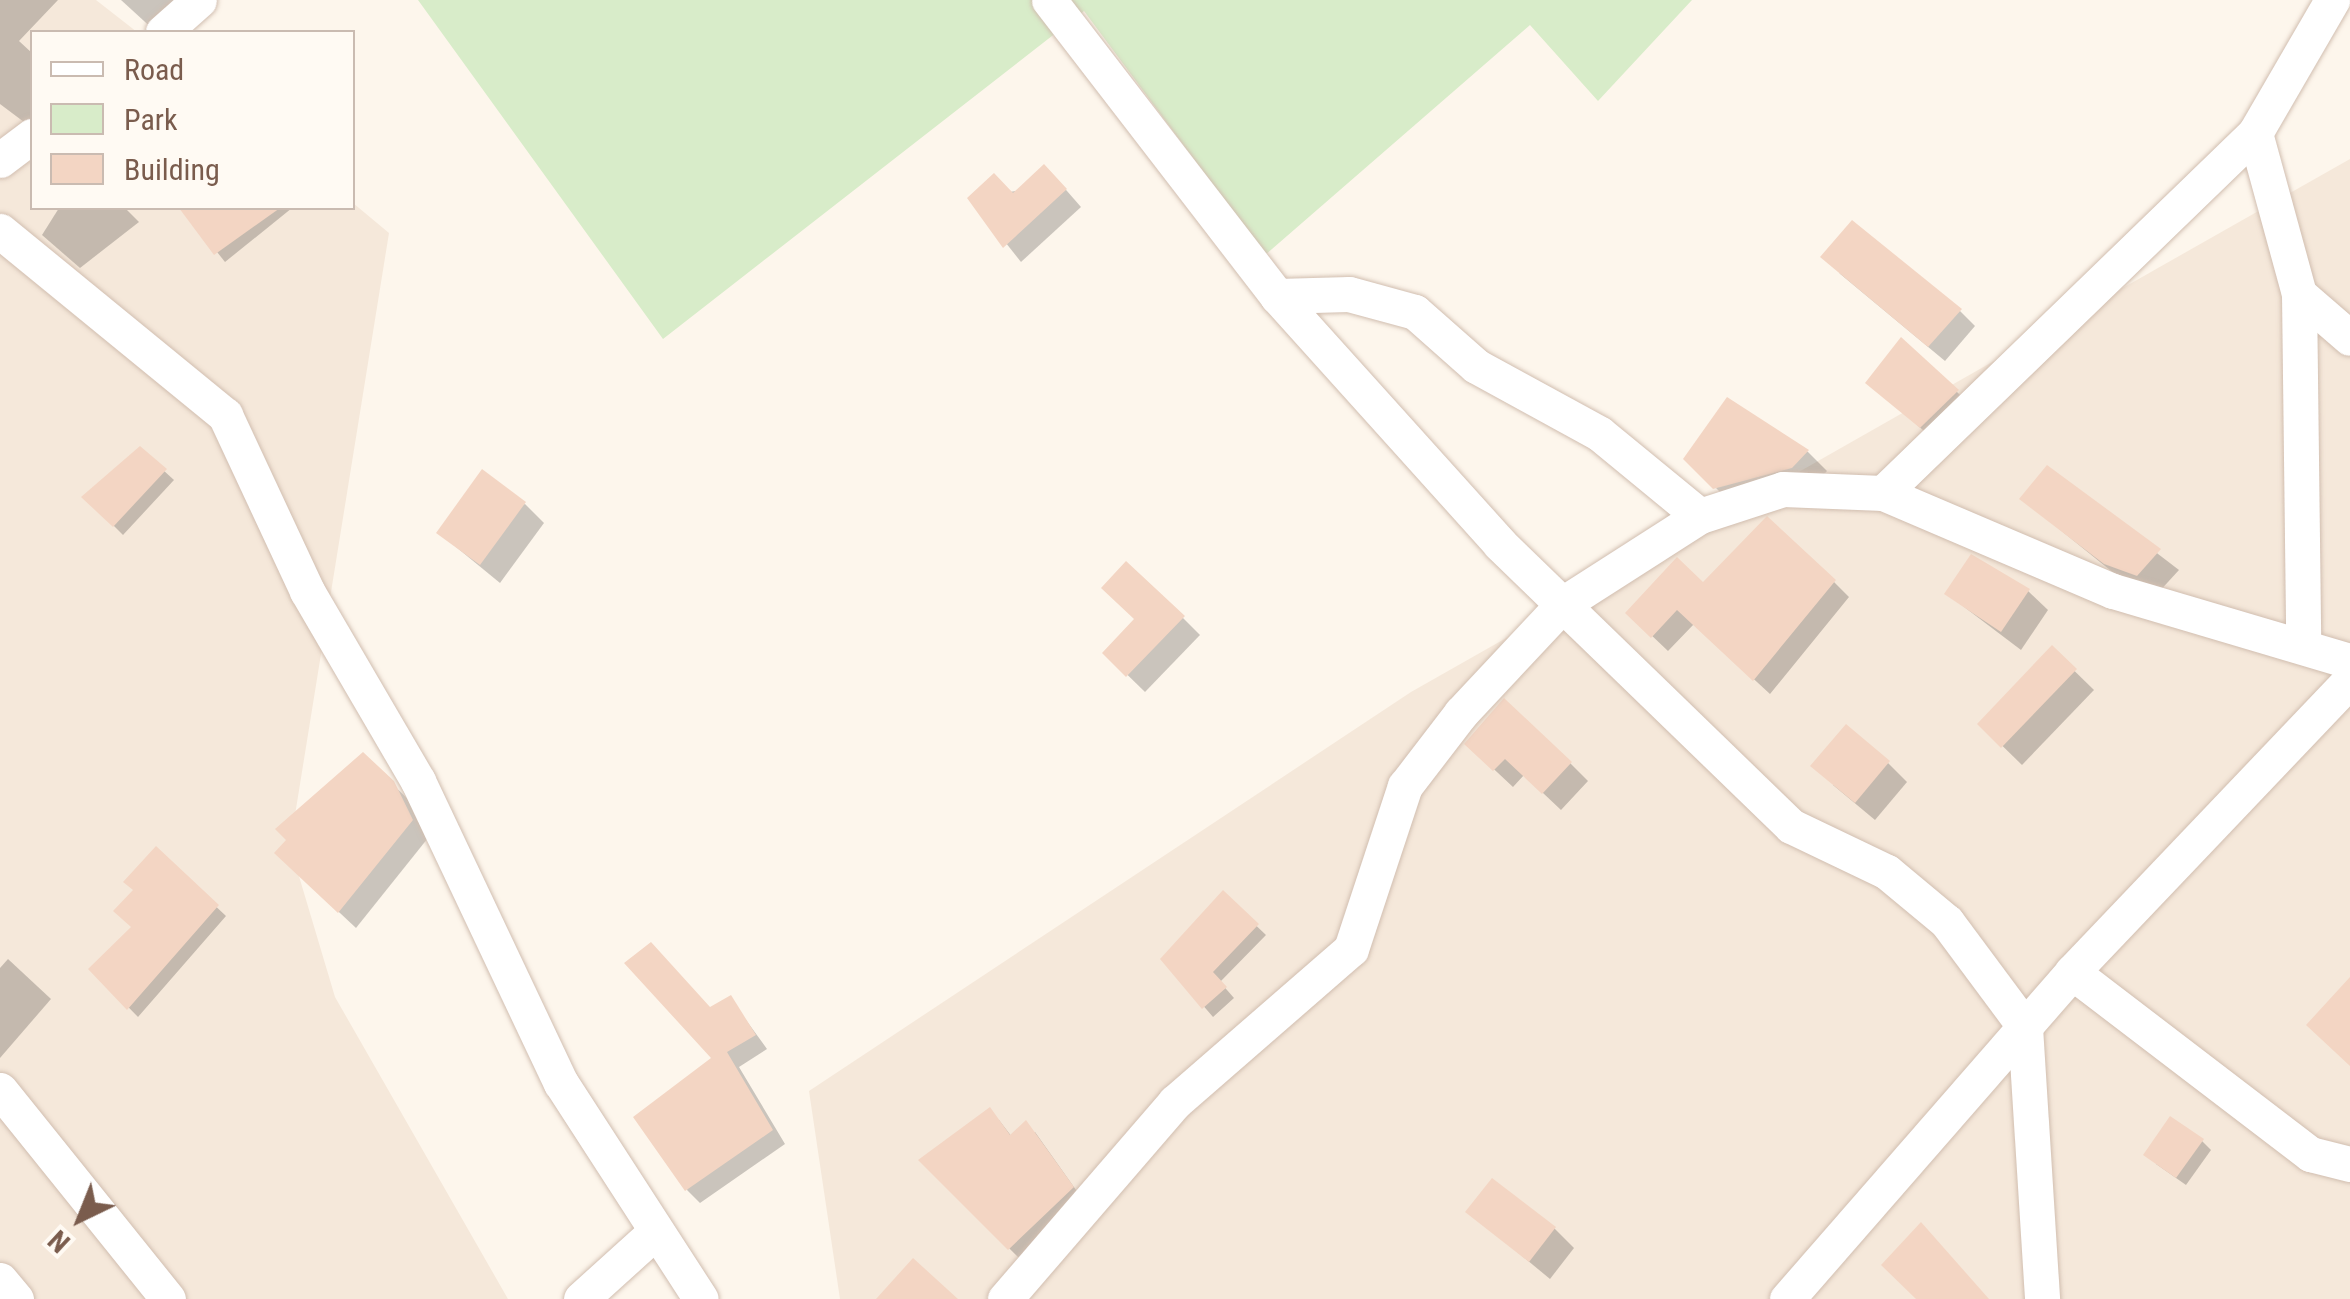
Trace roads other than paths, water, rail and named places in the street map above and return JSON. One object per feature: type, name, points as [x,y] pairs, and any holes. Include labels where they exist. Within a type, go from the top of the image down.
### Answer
[{"type":"street","points":[[166,30],[200,0]]},
{"type":"street","points":[[1049,0],[1277,296],[1564,603],[1791,826],[1887,872],[1947,922],[2025,1027],[2042,1299]]},
{"type":"street","points":[[1883,492],[2256,133],[2332,0]]},
{"type":"street","points":[[2256,133],[2299,294],[2303,644]]},
{"type":"street","points":[[0,160],[30,138]]},
{"type":"street","points":[[0,231],[225,414],[307,591],[418,781],[561,1082],[654,1233],[700,1299]]},
{"type":"street","points":[[1277,296],[1349,294],[1416,312],[1476,366],[1600,434],[1700,516]]},
{"type":"street","points":[[2299,294],[2350,338]]},
{"type":"street","points":[[1005,1299],[1175,1102],[1351,949],[1405,786],[1564,603],[1700,516],[1783,488],[1883,492],[2113,591],[2350,660]]},
{"type":"street","points":[[1787,1299],[2072,972],[2350,680]]},
{"type":"street","points":[[2072,972],[2310,1154],[2350,1164]]},
{"type":"street","points":[[0,1090],[168,1299]]},
{"type":"street","points":[[580,1299],[654,1233]]},
{"type":"street","points":[[0,1280],[16,1299]]}]
